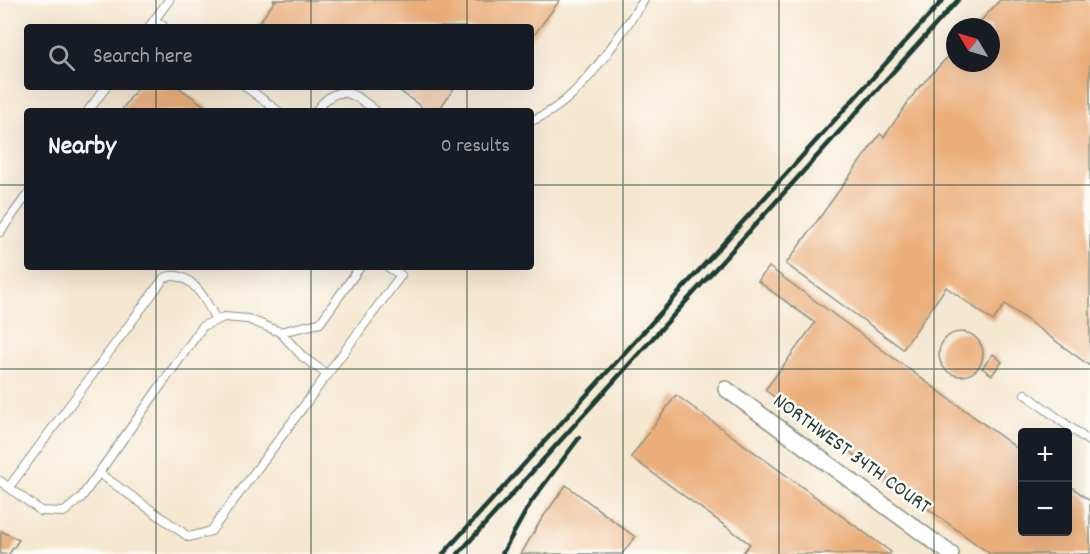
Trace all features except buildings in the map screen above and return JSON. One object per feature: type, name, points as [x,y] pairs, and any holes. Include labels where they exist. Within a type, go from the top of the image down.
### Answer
[{"type":"street","name":"NORTHWEST 34TH COURT","points":[[726,389],[951,554]]},
{"type":"lane","points":[[151,24],[169,0]]},
{"type":"lane","points":[[534,120],[548,115],[576,93],[644,0]]},
{"type":"lane","points":[[154,20],[160,24]]},
{"type":"lane","points":[[90,108],[104,90]]},
{"type":"lane","points":[[250,90],[274,108]]},
{"type":"lane","points":[[318,108],[325,98],[334,94],[346,93],[357,96],[372,108]]},
{"type":"lane","points":[[0,232],[24,199]]},
{"type":"lane","points":[[280,332],[320,323],[358,270]]},
{"type":"lane","points":[[99,473],[189,537],[211,531],[401,275],[393,270]]},
{"type":"lane","points":[[9,487],[164,278],[171,275],[191,283],[206,299],[216,321]]},
{"type":"lane","points":[[0,481],[41,511],[64,512],[81,498],[203,326],[224,317],[248,320],[280,332],[303,357],[328,375]]},
{"type":"lane","points":[[1025,394],[1090,442]]},
{"type":"railway","points":[[443,554],[943,0]]},
{"type":"railway","points":[[458,554],[958,0]]},
{"type":"railway","points":[[502,554],[531,502],[579,438]]}]
